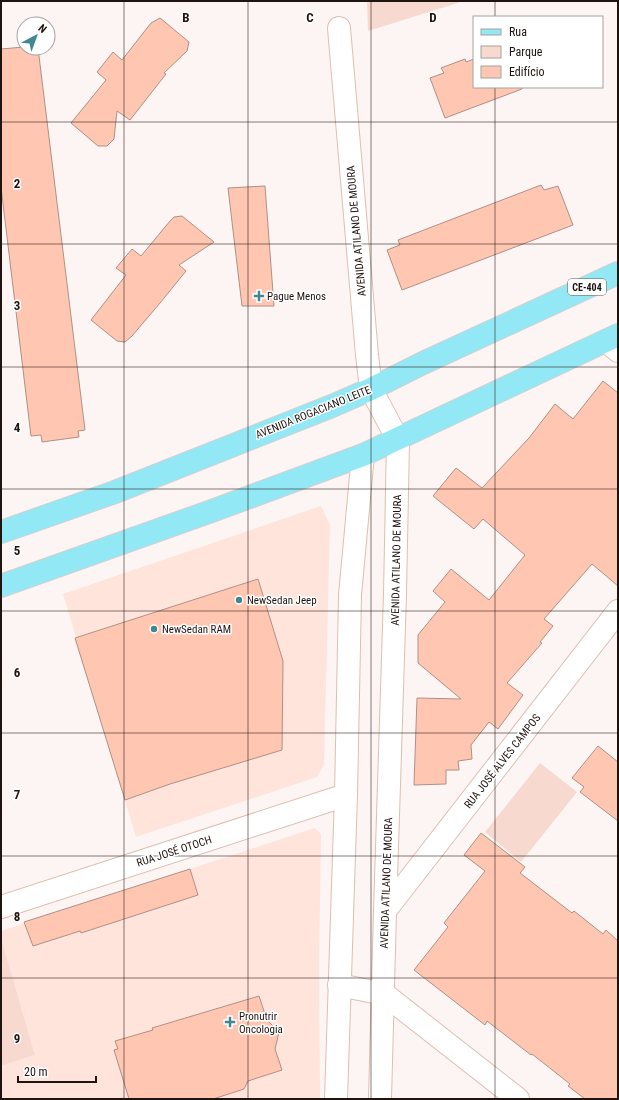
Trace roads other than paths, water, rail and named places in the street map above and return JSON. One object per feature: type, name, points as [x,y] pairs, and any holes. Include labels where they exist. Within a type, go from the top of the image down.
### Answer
[{"type":"main road","name":"AVENIDA ROGACIANO LEITE","points":[[1,532],[115,492],[332,406],[618,273]]},
{"type":"main road","points":[[1,586],[363,456],[448,414],[614,343]]},
{"type":"street","name":"AVENIDA ATILANO DE MOURA","points":[[339,28],[371,389],[398,440],[395,594],[380,1099]]},
{"type":"street","points":[[336,1099],[346,795],[350,595],[363,456]]},
{"type":"street","name":"RUA JOSÉ ALVES CAMPOS","points":[[385,911],[618,611]]},
{"type":"street","name":"RUA JOSÉ OTOCH","points":[[1,907],[346,795]]},
{"type":"street","points":[[340,985],[384,994],[518,1099]]},
{"type":"place","name":"Pague Menos","points":[[259,296]]},
{"type":"place","name":"NewSedan Jeep","points":[[239,600]]},
{"type":"place","name":"NewSedan RAM","points":[[154,629]]},
{"type":"place","name":"Pronutrir Oncologia","points":[[230,1022]]}]
